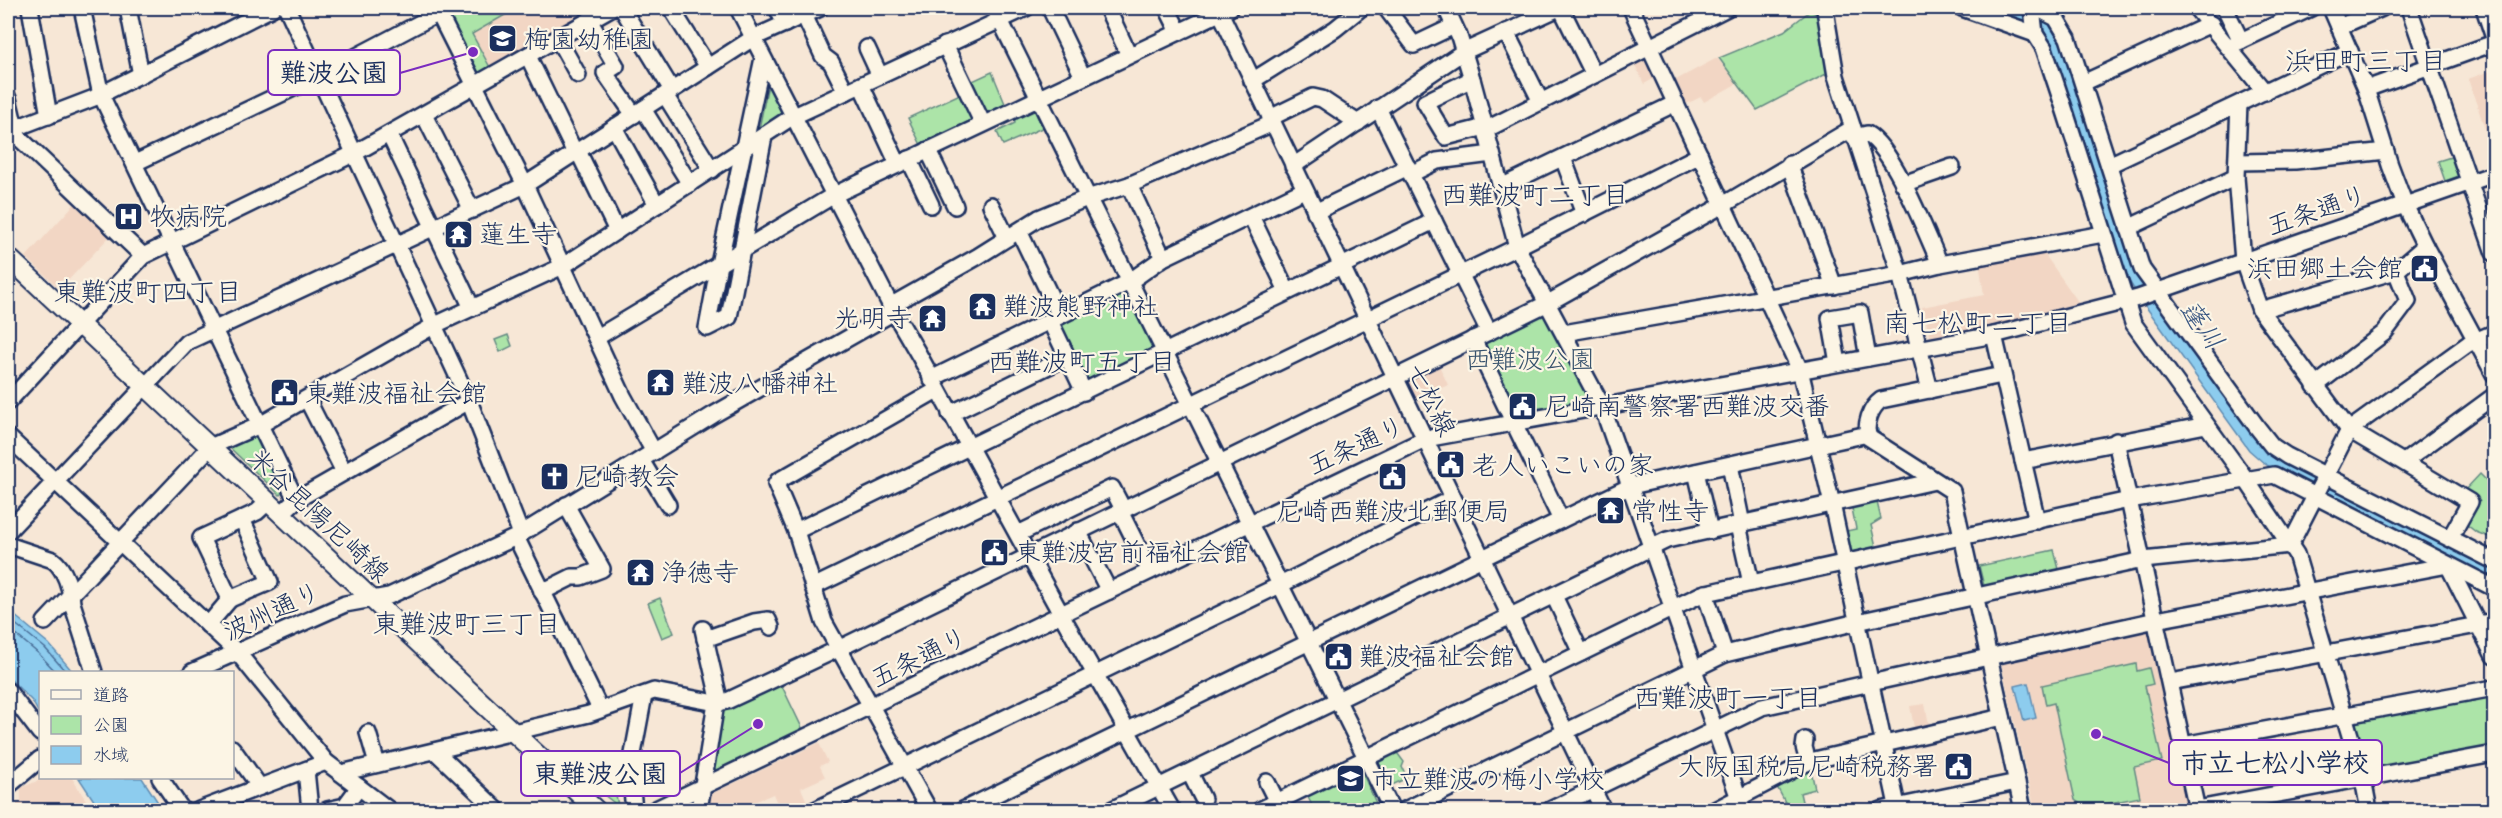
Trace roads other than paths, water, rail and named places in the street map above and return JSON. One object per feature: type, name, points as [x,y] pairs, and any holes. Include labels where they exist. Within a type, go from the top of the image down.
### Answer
[{"type":"main road","name":"米谷昆陽尼崎線","points":[[8,257],[596,810]]},
{"type":"street","points":[[30,8],[49,116]]},
{"type":"street","points":[[82,8],[101,95],[296,500]]},
{"type":"street","points":[[128,8],[141,75]]},
{"type":"street","points":[[10,130],[101,95],[272,8]]},
{"type":"street","points":[[287,8],[399,245],[469,401],[518,536],[600,709]]},
{"type":"street","points":[[8,402],[143,256],[355,153],[611,8]]},
{"type":"street","points":[[622,8],[712,170]]},
{"type":"street","points":[[671,8],[708,67]]},
{"type":"street","points":[[738,8],[892,309],[1172,810]]},
{"type":"street","points":[[777,8],[785,24]]},
{"type":"street","points":[[8,531],[183,345],[525,185],[753,39],[820,8]]},
{"type":"street","points":[[45,622],[210,447],[260,425],[435,325],[563,266],[792,117],[945,45],[997,14],[1026,8]]},
{"type":"street","points":[[1050,8],[1083,77]]},
{"type":"street","points":[[1107,8],[1129,55]]},
{"type":"street","points":[[1167,8],[1179,32]]},
{"type":"street","points":[[1252,81],[1335,29],[1361,8]]},
{"type":"street","points":[[1386,8],[1414,45],[1454,26]]},
{"type":"street","points":[[1446,8],[1472,79],[1517,247],[1602,406],[1672,607],[1718,729],[1741,804]]},
{"type":"street","points":[[1293,166],[1463,52],[1560,8],[1594,75]]},
{"type":"street","points":[[1630,8],[1800,370],[1832,504],[1897,809]]},
{"type":"street","points":[[1472,79],[1425,102],[1446,137],[1485,129],[1727,8]]},
{"type":"street","points":[[1824,8],[1836,76],[1900,274],[1930,390]]},
{"type":"street","points":[[1962,8],[2034,32],[2044,48],[2103,234],[2132,300],[2133,323],[2245,478],[2296,554],[2345,715],[2369,810]]},
{"type":"street","points":[[2196,8],[2211,24],[2235,43]]},
{"type":"street","points":[[2225,8],[2235,43],[2265,92]]},
{"type":"street","points":[[2235,43],[2281,14],[2311,8]]},
{"type":"street","points":[[2331,8],[2366,88],[2405,205],[2424,246],[2494,374]]},
{"type":"street","points":[[2339,27],[2382,8]]},
{"type":"street","points":[[2409,8],[2494,253]]},
{"type":"street","points":[[2484,8],[2494,38]]},
{"type":"street","points":[[596,338],[834,195],[1179,32],[1222,9]]},
{"type":"street","name":"七松線","points":[[1222,9],[1252,81],[1604,810]]},
{"type":"street","points":[[2034,32],[2042,9],[2068,38],[2142,269],[2155,292],[2272,446],[2494,561]]},
{"type":"street","points":[[135,163],[319,76],[437,10],[525,185],[623,396],[668,501]]},
{"type":"street","points":[[997,14],[1392,810]]},
{"type":"street","points":[[804,15],[823,56],[831,62],[846,92]]},
{"type":"street","points":[[589,20],[616,66],[605,73],[638,112],[690,184]]},
{"type":"street","points":[[2083,83],[2211,24]]},
{"type":"street","points":[[1506,32],[1541,102]]},
{"type":"street","points":[[558,39],[578,75]]},
{"type":"street","points":[[2366,88],[2494,43]]},
{"type":"street","points":[[945,45],[983,124]]},
{"type":"street","points":[[867,48],[880,76]]},
{"type":"street","points":[[2109,165],[2349,51]]},
{"type":"street","points":[[528,56],[617,231]]},
{"type":"street","points":[[763,58],[707,328],[729,317],[764,136]]},
{"type":"street","points":[[861,85],[932,205]]},
{"type":"street","name":"波州通り","points":[[194,671],[345,604],[389,596],[518,536],[713,415],[1040,218],[1087,198],[1129,185],[1271,120],[1313,97],[1322,99],[1358,123]]},
{"type":"street","points":[[8,98],[10,130],[143,256]]},
{"type":"street","points":[[1501,187],[1676,103]]},
{"type":"street","points":[[2239,104],[2236,170],[2243,261],[2260,310],[2349,430],[2470,502],[2450,538]]},
{"type":"street","points":[[1378,108],[1489,332]]},
{"type":"street","points":[[424,115],[472,210]]},
{"type":"street","points":[[614,128],[657,205]]},
{"type":"street","points":[[341,773],[589,714],[654,692],[718,703],[838,649],[1548,303],[1723,205],[1789,165],[1854,132],[1867,134],[1876,139],[1903,184],[1940,264]]},
{"type":"street","points":[[389,134],[472,308]]},
{"type":"street","points":[[928,150],[955,206]]},
{"type":"street","points":[[2128,228],[2236,170],[2386,151]]},
{"type":"street","points":[[1315,212],[1410,170],[1437,161],[1492,154]]},
{"type":"street","points":[[813,587],[1517,247],[1700,155]]},
{"type":"street","points":[[1563,158],[1584,214]]},
{"type":"street","points":[[1789,165],[1834,286]]},
{"type":"street","points":[[1903,184],[1952,167]]},
{"type":"street","name":"五条通り","points":[[654,810],[700,790],[1425,439],[1994,335],[2132,300],[2494,174]]},
{"type":"street","points":[[1129,185],[1163,258]]},
{"type":"street","points":[[929,810],[824,622],[796,531],[776,484],[934,384],[1129,282],[1163,258],[1304,190]]},
{"type":"street","points":[[991,204],[1013,234],[1055,319],[1067,357],[1084,392]]},
{"type":"street","points":[[1251,216],[1287,291]]},
{"type":"street","points":[[796,531],[1434,221]]},
{"type":"street","points":[[1564,333],[1900,274],[1940,264],[2103,234]]},
{"type":"street","points":[[2260,310],[2396,271],[2424,246]]},
{"type":"street","points":[[2315,386],[2384,333],[2408,301],[2396,271]]},
{"type":"street","points":[[1838,363],[1830,318],[1860,313],[1868,358]]},
{"type":"street","points":[[2290,545],[2349,430],[2468,344],[2494,333]]},
{"type":"street","points":[[1994,335],[2037,521]]},
{"type":"street","points":[[1473,339],[1561,520]]},
{"type":"street","points":[[950,414],[1067,357]]},
{"type":"street","points":[[2002,375],[1881,400],[1869,417],[1868,437],[1952,491],[2023,810]]},
{"type":"street","points":[[2404,462],[2494,396]]},
{"type":"street","points":[[307,399],[344,472]]},
{"type":"street","points":[[230,599],[201,538],[257,512],[296,500],[469,401]]},
{"type":"street","points":[[2024,461],[2206,425]]},
{"type":"street","points":[[963,810],[1128,732],[1631,486],[1868,434]]},
{"type":"street","points":[[8,437],[237,653],[326,762],[389,810]]},
{"type":"street","points":[[2116,441],[2197,810],[2494,754]]},
{"type":"street","points":[[1730,465],[1751,583]]},
{"type":"street","points":[[1696,472],[1710,531]]},
{"type":"street","points":[[1260,810],[1280,805],[1366,759],[1672,607],[1705,593],[2130,500],[2245,478],[2274,475],[2494,588]]},
{"type":"street","points":[[1111,810],[1667,540],[1935,481]]},
{"type":"street","points":[[1018,534],[1112,488],[1150,571]]},
{"type":"street","points":[[815,810],[1096,675],[1453,498]]},
{"type":"street","points":[[543,592],[572,577],[581,577],[602,569],[566,505]]},
{"type":"street","points":[[208,625],[230,599],[270,582],[242,519]]},
{"type":"street","points":[[1078,531],[1109,591]]},
{"type":"street","points":[[8,545],[53,560],[59,565],[72,594],[72,603],[94,671]]},
{"type":"street","points":[[1405,810],[1725,654],[1857,621],[2143,560],[2290,545]]},
{"type":"street","points":[[1559,808],[1593,789],[1762,707],[2156,620],[2448,565]]},
{"type":"street","points":[[2448,565],[2494,656]]},
{"type":"street","points":[[1705,593],[1725,654]]},
{"type":"street","points":[[1554,596],[1581,653]]},
{"type":"street","points":[[699,810],[700,790],[718,703],[704,634],[753,619],[768,620],[771,627]]},
{"type":"street","points":[[2170,682],[2494,622]]},
{"type":"street","points":[[2183,745],[2494,688]]},
{"type":"street","points":[[8,691],[39,732]]},
{"type":"street","points":[[634,810],[630,770],[644,695]]},
{"type":"street","points":[[1715,810],[1741,804],[1808,762],[2002,717]]},
{"type":"street","points":[[368,733],[378,764]]},
{"type":"street","points":[[1805,740],[1804,747],[1808,762]]},
{"type":"street","points":[[234,750],[260,787]]},
{"type":"street","points":[[435,751],[497,810]]},
{"type":"street","points":[[8,786],[39,760]]},
{"type":"street","points":[[199,810],[326,762]]},
{"type":"street","points":[[306,770],[310,810]]},
{"type":"street","points":[[1190,773],[1203,799]]},
{"type":"street","points":[[161,779],[182,810]]},
{"type":"street","points":[[1267,782],[1280,805]]},
{"type":"street","points":[[1881,810],[1897,809],[2017,782]]},
{"type":"street","points":[[327,810],[345,806],[359,787]]},
{"type":"water","points":[[1978,8],[2022,9],[2040,16],[2060,31],[2130,252],[2258,437],[2494,565],[2494,582],[2279,472],[2265,464],[2249,450],[2141,300],[2120,267],[2049,40],[2043,33],[2026,23]]},
{"type":"water","points":[[8,610],[49,644],[72,671],[39,671],[39,713],[32,701],[8,677]]},
{"type":"water","points":[[2028,683],[2036,718],[2024,721],[2015,686]]},
{"type":"water","points":[[80,779],[143,779],[163,810],[100,810]]},
{"type":"waterway","points":[[1874,423],[1880,436]]},
{"type":"waterway","points":[[1957,488],[1960,490],[1969,531]]},
{"type":"waterway","points":[[1971,540],[1982,589]]},
{"type":"waterway","points":[[1984,599],[1996,651]]},
{"type":"waterway","points":[[1998,660],[2032,810]]},
{"type":"place","name":"梅園幼稚園","points":[[503,39]]},
{"type":"place","name":"難波公園","points":[[473,52]]},
{"type":"place","name":"牧病院","points":[[128,216]]},
{"type":"place","name":"蓮生寺","points":[[458,234]]},
{"type":"place","name":"浜田郷土会館","points":[[2424,268]]},
{"type":"place","name":"難波熊野神社","points":[[982,306]]},
{"type":"place","name":"光明寺","points":[[933,318]]},
{"type":"place","name":"難波八幡神社","points":[[661,383]]},
{"type":"place","name":"東難波福祉会館","points":[[284,393]]},
{"type":"place","name":"尼崎南警察署西難波交番","points":[[1523,406]]},
{"type":"place","name":"老人いこいの家","points":[[1451,465]]},
{"type":"place","name":"尼崎教会","points":[[554,476]]},
{"type":"place","name":"尼崎西難波北郵便局","points":[[1393,477]]},
{"type":"place","name":"常性寺","points":[[1610,511]]},
{"type":"place","name":"東難波宮前福祉会館","points":[[994,552]]},
{"type":"place","name":"浄徳寺","points":[[640,572]]},
{"type":"place","name":"難波福祉会館","points":[[1338,656]]},
{"type":"place","name":"東難波公園","points":[[758,724]]},
{"type":"place","name":"市立七松小学校","points":[[2096,734]]},
{"type":"place","name":"大阪国税局尼崎税務署","points":[[1959,766]]},
{"type":"place","name":"市立難波の梅小学校","points":[[1350,779]]},
{"type":"district","name":"浜田町三丁目","points":[[2366,61]]},
{"type":"district","name":"西難波町二丁目","points":[[1535,195]]},
{"type":"district","name":"東難波町四丁目","points":[[148,292]]},
{"type":"district","name":"南七松町二丁目","points":[[1978,323]]},
{"type":"district","name":"西難波町五丁目","points":[[1082,362]]},
{"type":"district","name":"東難波町三丁目","points":[[467,624]]},
{"type":"district","name":"西難波町一丁目","points":[[1728,698]]},
{"type":"water label","name":"蓬川","points":[[2202,325]]},
{"type":"park label","name":"西難波公園","points":[[1530,359]]}]
